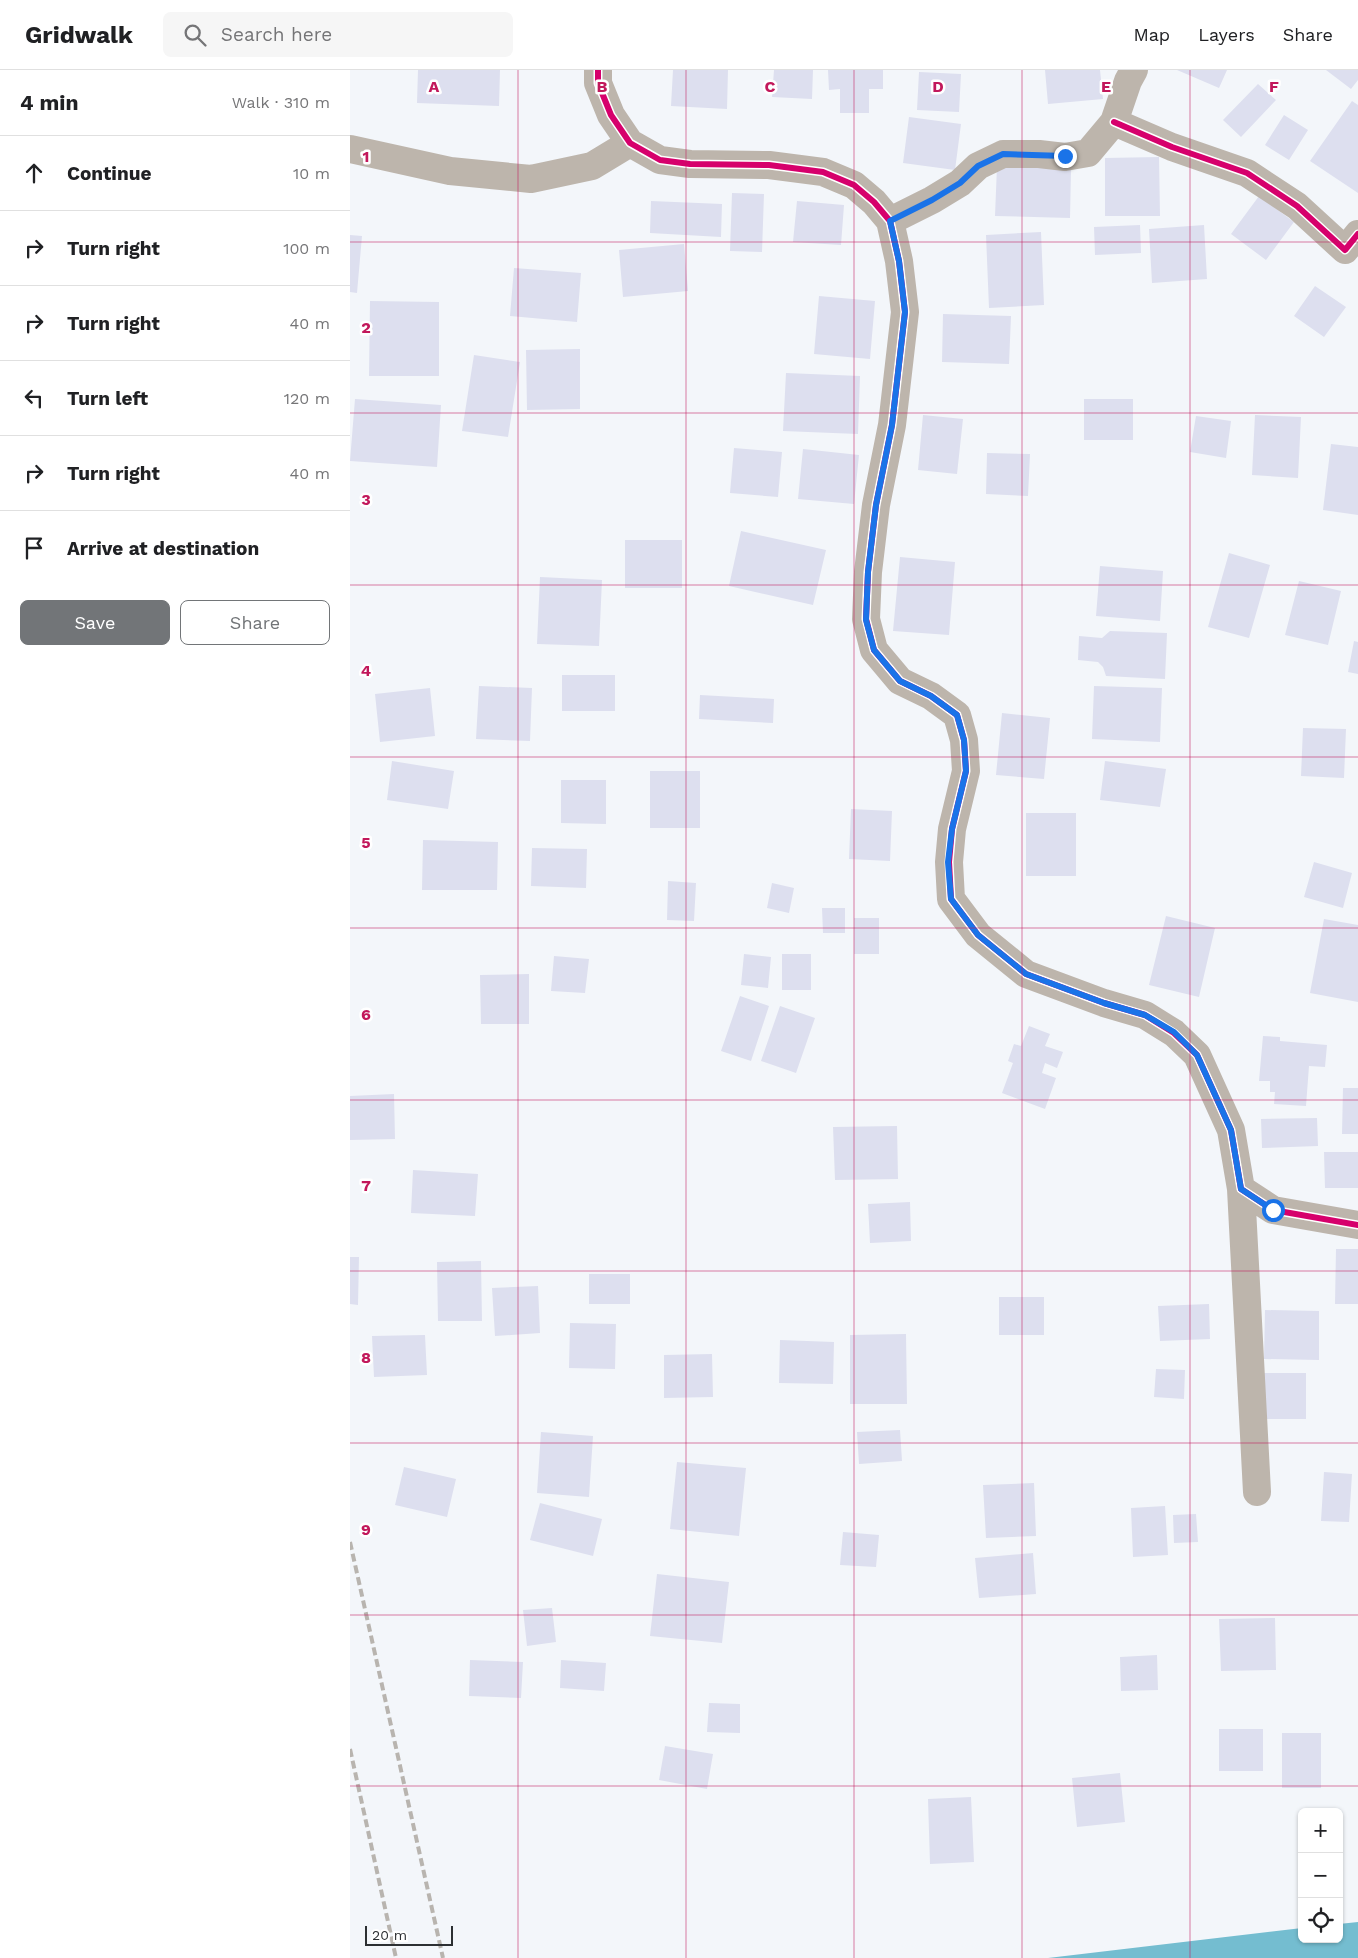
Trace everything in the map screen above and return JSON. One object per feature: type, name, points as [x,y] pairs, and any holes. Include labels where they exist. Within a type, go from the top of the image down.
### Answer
[{"type":"street","points":[[598,70],[598,83],[611,115],[630,143],[660,160],[690,164],[768,165],[823,172],[854,185],[874,202],[890,221],[899,261],[905,312],[892,425],[874,515],[868,572],[866,620],[874,650],[900,681],[931,696],[957,715],[964,740],[966,771],[952,829],[948,862],[951,899],[978,935],[1026,974],[1104,1003],[1145,1015],[1174,1032],[1197,1055],[1231,1130],[1241,1189],[1257,1492]]},
{"type":"street","points":[[890,221],[932,200],[960,183],[978,166],[1003,154],[1065,156],[1088,153],[1114,122],[1128,81],[1134,70]]},
{"type":"street","points":[[1114,122],[1172,147],[1247,173],[1297,206],[1345,250],[1358,234]]},
{"type":"street","points":[[350,149],[450,171],[531,179],[592,166],[630,143]]},
{"type":"street","points":[[1241,1189],[1273,1210],[1358,1225]]},
{"type":"water","points":[[1358,1922],[1358,1958],[1048,1958],[1298,1928],[1298,1943],[1343,1943],[1343,1924]]},
{"type":"building","points":[[418,70],[500,70],[499,106],[417,103]]},
{"type":"building","points":[[673,70],[728,70],[727,109],[671,106]]},
{"type":"building","points":[[774,70],[813,70],[812,99],[772,97]]},
{"type":"building","points":[[828,70],[883,70],[883,89],[869,89],[869,113],[840,113],[840,89],[829,90]]},
{"type":"building","points":[[1045,70],[1100,70],[1103,99],[1048,104]]},
{"type":"building","points":[[1177,70],[1227,70],[1219,88]]},
{"type":"building","points":[[1326,70],[1358,70],[1358,80],[1351,89]]},
{"type":"building","points":[[919,72],[961,74],[959,112],[917,110]]},
{"type":"building","points":[[1258,84],[1276,100],[1241,137],[1223,120]]},
{"type":"building","points":[[1352,101],[1358,105],[1358,193],[1310,161]]},
{"type":"building","points":[[1284,115],[1308,130],[1289,160],[1265,145]]},
{"type":"building","points":[[909,117],[961,124],[955,170],[903,163]]},
{"type":"building","points":[[1159,157],[1160,216],[1105,216],[1105,158]]},
{"type":"building","points":[[997,166],[1071,169],[1070,218],[995,216]]},
{"type":"building","points":[[732,193],[764,194],[762,252],[730,251]]},
{"type":"building","points":[[1259,196],[1294,222],[1266,260],[1231,234]]},
{"type":"building","points":[[651,201],[722,204],[721,237],[650,233]]},
{"type":"building","points":[[797,201],[844,205],[841,245],[793,242]]},
{"type":"building","points":[[1140,225],[1141,253],[1095,255],[1094,227]]},
{"type":"building","points":[[1204,225],[1207,279],[1152,283],[1149,229]]},
{"type":"building","points":[[1041,232],[1044,305],[989,308],[986,235]]},
{"type":"building","points":[[350,235],[362,236],[357,293],[350,292]]},
{"type":"building","points":[[684,244],[688,291],[623,297],[619,250]]},
{"type":"building","points":[[514,268],[581,273],[577,322],[510,316]]},
{"type":"building","points":[[1315,286],[1346,307],[1324,337],[1294,316]]},
{"type":"building","points":[[819,296],[875,301],[870,359],[814,354]]},
{"type":"building","points":[[370,301],[439,302],[439,376],[369,376]]},
{"type":"building","points":[[943,314],[1011,316],[1009,364],[942,362]]},
{"type":"building","points":[[580,349],[580,409],[527,410],[526,350]]},
{"type":"building","points":[[474,355],[520,362],[508,437],[462,431]]},
{"type":"building","points":[[786,373],[860,376],[858,434],[783,431]]},
{"type":"building","points":[[355,399],[441,405],[437,467],[350,461]]},
{"type":"building","points":[[1084,399],[1133,399],[1133,440],[1084,440]]},
{"type":"building","points":[[923,415],[963,419],[957,474],[918,470]]},
{"type":"building","points":[[1255,415],[1301,417],[1298,478],[1252,475]]},
{"type":"building","points":[[1196,416],[1231,421],[1226,458],[1190,452]]},
{"type":"building","points":[[1331,444],[1358,447],[1358,515],[1323,510]]},
{"type":"building","points":[[734,448],[782,452],[778,497],[730,493]]},
{"type":"building","points":[[803,449],[859,455],[854,504],[798,499]]},
{"type":"building","points":[[987,453],[1030,454],[1028,496],[986,494]]},
{"type":"building","points":[[741,531],[826,550],[813,605],[729,586]]},
{"type":"building","points":[[625,540],[682,540],[682,588],[625,588]]},
{"type":"building","points":[[1229,553],[1270,565],[1249,638],[1208,627]]},
{"type":"building","points":[[900,557],[955,562],[949,635],[893,631]]},
{"type":"building","points":[[1100,566],[1163,571],[1160,621],[1096,616]]},
{"type":"building","points":[[540,577],[602,580],[599,646],[537,644]]},
{"type":"building","points":[[1299,581],[1341,591],[1328,645],[1285,635]]},
{"type":"building","points":[[1110,631],[1167,633],[1165,679],[1106,676],[1103,667],[1098,662],[1078,660],[1079,636],[1102,638]]},
{"type":"building","points":[[1354,641],[1358,642],[1358,674],[1348,672]]},
{"type":"building","points":[[562,675],[615,675],[615,711],[562,711]]},
{"type":"building","points":[[479,686],[532,688],[530,741],[476,739]]},
{"type":"building","points":[[1094,686],[1162,688],[1160,742],[1092,739]]},
{"type":"building","points":[[430,688],[435,736],[380,742],[375,694]]},
{"type":"building","points":[[700,695],[774,699],[773,723],[699,719]]},
{"type":"building","points":[[1002,713],[1050,718],[1044,779],[996,775]]},
{"type":"building","points":[[1303,728],[1346,729],[1344,778],[1301,776]]},
{"type":"building","points":[[392,761],[454,771],[448,809],[387,800]]},
{"type":"building","points":[[1105,761],[1166,769],[1160,807],[1100,800]]},
{"type":"building","points":[[650,771],[700,771],[700,828],[650,828]]},
{"type":"building","points":[[561,780],[606,780],[606,824],[561,823]]},
{"type":"building","points":[[851,809],[892,811],[890,861],[849,859]]},
{"type":"building","points":[[1026,813],[1076,813],[1076,876],[1026,876]]},
{"type":"building","points":[[423,840],[498,842],[497,890],[422,890]]},
{"type":"building","points":[[532,848],[587,849],[586,888],[531,886]]},
{"type":"building","points":[[1314,862],[1352,873],[1343,908],[1304,897]]},
{"type":"building","points":[[668,881],[696,883],[694,921],[667,920]]},
{"type":"building","points":[[772,883],[794,888],[789,913],[767,908]]},
{"type":"building","points":[[822,908],[845,908],[845,933],[823,933]]},
{"type":"building","points":[[1166,916],[1215,928],[1199,997],[1149,985]]},
{"type":"building","points":[[854,918],[879,918],[879,954],[854,954]]},
{"type":"building","points":[[1324,919],[1358,925],[1358,1002],[1310,993]]},
{"type":"building","points":[[744,954],[771,957],[768,988],[741,985]]},
{"type":"building","points":[[782,954],[811,954],[811,990],[782,990]]},
{"type":"building","points":[[554,956],[589,959],[585,993],[551,991]]},
{"type":"building","points":[[529,974],[529,1024],[481,1024],[480,975]]},
{"type":"building","points":[[740,996],[769,1006],[751,1061],[721,1051]]},
{"type":"building","points":[[780,1006],[815,1018],[796,1073],[761,1061]]},
{"type":"building","points":[[1029,1026],[1050,1034],[1045,1046],[1063,1052],[1057,1068],[1045,1063],[1042,1073],[1056,1078],[1045,1109],[1002,1093],[1013,1063],[1008,1061],[1014,1044],[1021,1046]]},
{"type":"building","points":[[1263,1036],[1280,1037],[1280,1041],[1327,1045],[1325,1067],[1309,1066],[1306,1106],[1274,1104],[1275,1092],[1270,1092],[1270,1081],[1259,1081]]},
{"type":"building","points":[[1343,1088],[1358,1088],[1358,1134],[1342,1134]]},
{"type":"building","points":[[394,1094],[395,1139],[350,1140],[350,1096]]},
{"type":"building","points":[[1317,1118],[1318,1146],[1262,1148],[1261,1119]]},
{"type":"building","points":[[897,1126],[898,1179],[835,1180],[833,1127]]},
{"type":"building","points":[[1324,1152],[1358,1152],[1358,1188],[1325,1188]]},
{"type":"building","points":[[413,1170],[478,1174],[475,1216],[411,1213]]},
{"type":"building","points":[[910,1202],[911,1241],[870,1243],[868,1204]]},
{"type":"building","points":[[1336,1249],[1358,1249],[1358,1304],[1335,1304]]},
{"type":"building","points":[[350,1257],[359,1257],[358,1305],[350,1304]]},
{"type":"building","points":[[481,1261],[482,1321],[438,1321],[437,1262]]},
{"type":"building","points":[[589,1274],[630,1274],[630,1304],[589,1304]]},
{"type":"building","points":[[538,1286],[540,1333],[495,1336],[492,1288]]},
{"type":"building","points":[[999,1297],[1044,1297],[1044,1335],[999,1335]]},
{"type":"building","points":[[1209,1304],[1210,1339],[1160,1341],[1158,1306]]},
{"type":"building","points":[[1265,1310],[1319,1311],[1319,1360],[1264,1359]]},
{"type":"building","points":[[570,1323],[616,1324],[615,1369],[569,1368]]},
{"type":"building","points":[[906,1334],[907,1404],[850,1404],[850,1335]]},
{"type":"building","points":[[425,1335],[427,1375],[374,1377],[372,1336]]},
{"type":"building","points":[[780,1340],[834,1342],[833,1384],[779,1383]]},
{"type":"building","points":[[712,1354],[713,1397],[664,1398],[664,1355]]},
{"type":"building","points":[[1156,1369],[1185,1370],[1184,1399],[1154,1397]]},
{"type":"building","points":[[1260,1373],[1306,1373],[1306,1419],[1261,1419]]},
{"type":"building","points":[[900,1430],[902,1461],[859,1464],[857,1432]]},
{"type":"building","points":[[541,1432],[593,1436],[589,1497],[537,1493]]},
{"type":"building","points":[[677,1462],[746,1468],[739,1536],[670,1529]]},
{"type":"building","points":[[404,1467],[456,1479],[447,1517],[395,1505]]},
{"type":"building","points":[[1324,1472],[1352,1474],[1349,1522],[1321,1521]]},
{"type":"building","points":[[1034,1483],[1036,1536],[986,1538],[983,1485]]},
{"type":"building","points":[[540,1503],[602,1519],[593,1556],[530,1540]]},
{"type":"building","points":[[1165,1506],[1168,1555],[1133,1557],[1131,1508]]},
{"type":"building","points":[[1196,1514],[1198,1542],[1174,1543],[1173,1515]]},
{"type":"building","points":[[843,1532],[879,1535],[876,1567],[840,1565]]},
{"type":"building","points":[[1033,1553],[1036,1594],[979,1598],[975,1558]]},
{"type":"building","points":[[657,1574],[729,1582],[722,1643],[650,1636]]},
{"type":"building","points":[[552,1608],[556,1642],[527,1646],[523,1610]]},
{"type":"building","points":[[1275,1618],[1276,1670],[1221,1671],[1219,1619]]},
{"type":"building","points":[[1157,1655],[1158,1690],[1121,1691],[1120,1657]]},
{"type":"building","points":[[470,1660],[523,1662],[521,1698],[469,1696]]},
{"type":"building","points":[[561,1660],[606,1663],[604,1691],[560,1688]]},
{"type":"building","points":[[709,1703],[740,1704],[740,1733],[707,1732]]},
{"type":"building","points":[[1219,1729],[1263,1729],[1263,1771],[1219,1771]]},
{"type":"building","points":[[1282,1733],[1321,1733],[1321,1788],[1282,1788]]},
{"type":"building","points":[[665,1746],[713,1754],[707,1789],[659,1780]]},
{"type":"building","points":[[1120,1773],[1125,1822],[1077,1827],[1072,1778]]},
{"type":"building","points":[[971,1797],[974,1862],[930,1864],[928,1799]]},
{"type":"railway","points":[[350,1542],[443,1958]]},
{"type":"railway","points":[[350,1749],[396,1958]]},
{"type":"cycle path","points":[[598,70],[598,83],[611,115],[630,143],[660,160],[690,164],[769,165],[823,172],[854,185],[874,202],[890,221],[899,261],[905,312],[892,425],[876,505],[868,572],[866,619],[874,650],[900,681],[931,696],[957,715],[964,740],[966,771],[952,829],[949,862],[951,899],[978,935],[1026,974],[1104,1003],[1145,1015],[1174,1033],[1197,1055],[1231,1130],[1241,1189],[1273,1210],[1358,1225]]},
{"type":"cycle path","points":[[1114,122],[1172,147],[1247,173],[1297,206],[1345,250],[1358,234]]},
{"type":"route","points":[[1065,156],[1003,154],[978,166],[960,183],[932,200],[890,221],[899,261],[905,312],[892,425],[876,505],[868,572],[866,620],[874,650],[900,681],[931,696],[957,715],[964,740],[966,771],[952,829],[948,862],[951,899],[978,935],[1026,974],[1104,1003],[1145,1015],[1174,1032],[1197,1055],[1231,1130],[1241,1189],[1273,1210]]}]
